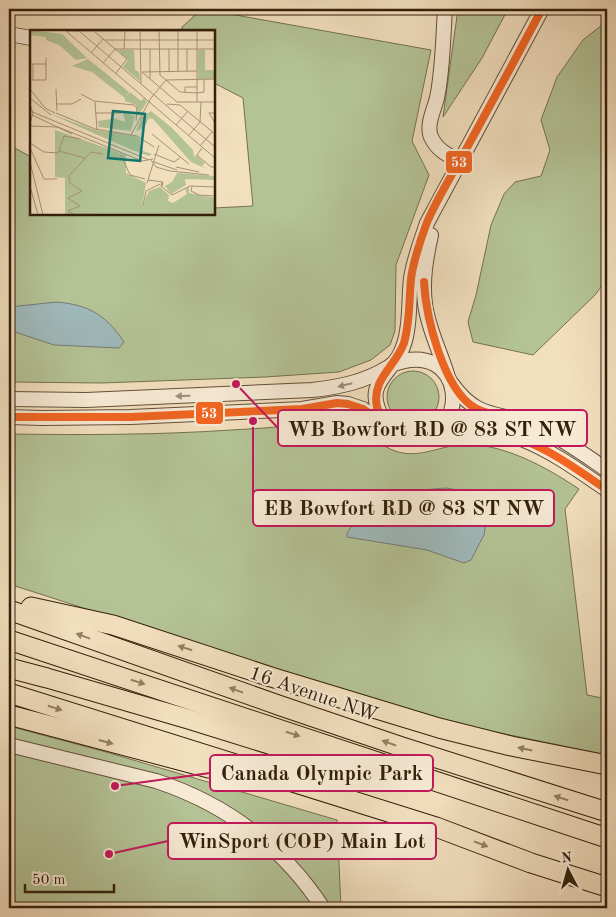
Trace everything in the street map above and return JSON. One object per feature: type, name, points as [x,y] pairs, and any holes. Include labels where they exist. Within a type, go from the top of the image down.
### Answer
[{"type":"highway","points":[[9,602],[113,624],[289,683],[439,728],[512,746],[607,765]]},
{"type":"highway","name":"16 Avenue NW","points":[[9,610],[328,722],[607,812]]},
{"type":"highway","points":[[9,640],[607,838]]},
{"type":"highway","points":[[9,668],[179,716],[311,757],[501,804]]},
{"type":"highway","points":[[9,694],[436,827],[531,863],[607,887]]},
{"type":"highway","points":[[9,715],[436,827]]},
{"type":"street","points":[[445,9],[440,77],[430,134],[437,148],[460,161]]},
{"type":"street","points":[[386,424],[379,412],[375,397],[380,379],[399,355],[404,343],[408,328],[411,276],[416,254],[427,223],[542,9]]},
{"type":"street","points":[[9,34],[30,38]]},
{"type":"street","points":[[428,434],[442,425],[452,410],[454,402],[450,381],[430,327],[425,304],[424,264],[438,202]]},
{"type":"street","points":[[9,399],[86,400],[312,390],[358,382],[390,365],[406,359],[422,359],[437,365],[461,397],[476,408],[536,426],[564,440],[607,470]]},
{"type":"street","points":[[9,417],[151,416],[302,409],[337,403],[348,404],[363,409],[396,432],[404,435],[420,436],[459,428],[487,429],[522,438],[550,451],[607,490]]},
{"type":"street","points":[[9,745],[156,781],[211,804],[245,825],[276,851],[303,881],[323,908]]},
{"type":"green space","points":[[202,9],[431,50],[412,141],[429,175],[396,265],[395,331],[390,345],[371,360],[339,372],[265,377],[102,383],[9,382],[9,140],[11,146],[30,156],[30,215],[215,215],[215,208],[253,206],[243,98],[215,84],[215,30],[182,30],[182,27]]},
{"type":"green space","points":[[458,9],[508,9],[482,58],[443,117]]},
{"type":"green space","points":[[607,21],[607,279],[595,295],[533,355],[473,342],[468,322],[476,295],[491,225],[504,194],[515,182],[541,176],[550,150],[541,120],[557,77],[583,40]]},
{"type":"green space","points":[[413,371],[423,373],[431,379],[437,387],[439,397],[437,407],[431,415],[423,421],[413,423],[403,421],[395,415],[389,407],[387,397],[389,387],[395,379],[403,373]]},
{"type":"green space","points":[[329,418],[350,421],[386,447],[403,453],[420,453],[459,445],[475,445],[506,451],[537,464],[579,489],[565,509],[587,695],[607,699],[607,755],[452,723],[316,683],[9,584],[9,434],[203,432],[280,427]]},
{"type":"green space","points":[[9,726],[106,752],[337,820],[341,908],[9,908]]},
{"type":"water","points":[[57,302],[68,303],[96,313],[110,325],[124,342],[119,348],[54,345],[9,330],[9,307]]},
{"type":"water","points":[[446,488],[476,493],[482,498],[487,515],[484,535],[471,560],[464,563],[427,550],[347,537],[347,533],[358,516],[373,502],[393,494]]},
{"type":"transit line","name":"53","points":[[542,9],[438,199],[426,225],[412,272],[404,343],[378,388],[376,397],[377,407],[389,426],[395,431],[410,436],[425,436],[460,428],[470,428],[500,432],[517,437],[549,452],[607,490]]},
{"type":"transit line","name":"53","points":[[424,282],[428,314],[438,351],[454,385],[464,399],[480,411],[520,420]]},
{"type":"transit line","name":"53","points":[[9,417],[131,417],[302,409],[337,403],[363,409],[401,434]]},
{"type":"place","name":"WB Bowfort RD @ 83 ST NW","points":[[236,384]]},
{"type":"place","name":"EB Bowfort RD @ 83 ST NW","points":[[253,421]]},
{"type":"place","name":"Canada Olympic Park","points":[[115,786]]},
{"type":"place","name":"WinSport (COP) Main Lot","points":[[109,854]]}]
